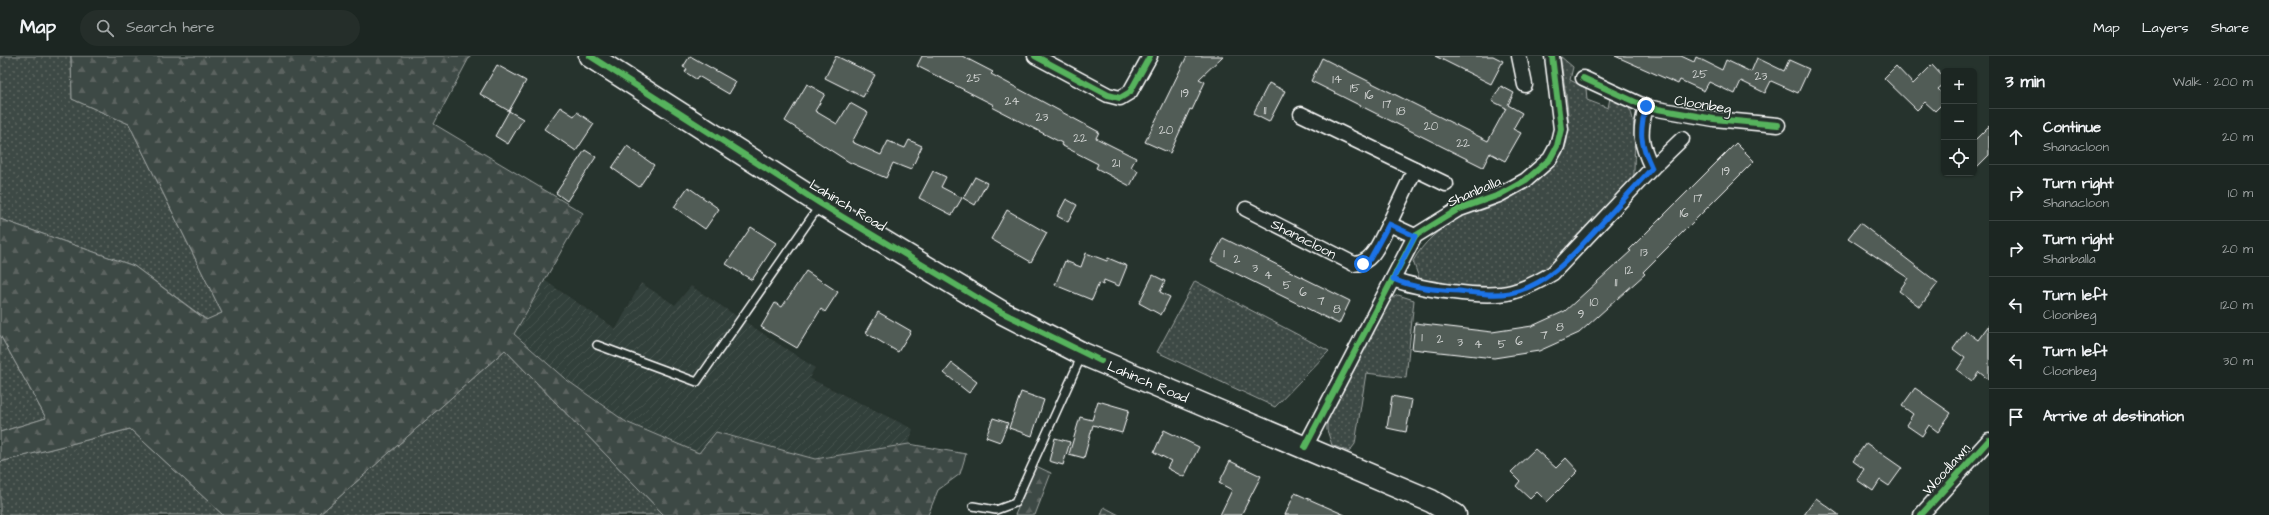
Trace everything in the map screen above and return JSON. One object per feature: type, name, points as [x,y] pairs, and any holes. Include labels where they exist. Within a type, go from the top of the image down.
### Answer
[{"type":"main road","name":"Lahinch Road","points":[[590,56],[821,204],[1001,312],[1083,354],[1431,501],[1455,515]]},
{"type":"street","points":[[1035,56],[1108,95],[1120,98],[1130,92],[1150,56]]},
{"type":"street","points":[[1519,56],[1525,85]]},
{"type":"street","name":"Shanballa","points":[[1415,236],[1457,210],[1499,195],[1526,180],[1550,159],[1557,146],[1561,129],[1552,56]]},
{"type":"street","name":"Cloonbeg","points":[[1583,78],[1646,106],[1714,119],[1778,125]]},
{"type":"street","points":[[1646,106],[1641,127],[1642,146],[1652,168]]},
{"type":"street","points":[[1301,114],[1446,184]]},
{"type":"street","points":[[1393,279],[1407,284],[1439,290],[1486,294],[1510,293],[1533,285],[1553,273],[1570,258],[1652,168],[1682,139]]},
{"type":"street","name":"Shanacloon","points":[[1246,209],[1354,264],[1363,264],[1370,259],[1389,224],[1415,169]]},
{"type":"street","points":[[1305,447],[1415,236],[1389,224]]},
{"type":"street","name":"Woodlawn","points":[[1920,515],[1989,440]]},
{"type":"lane","points":[[597,345],[697,382],[821,204]]},
{"type":"lane","points":[[973,506],[996,510],[1014,503],[1083,354]]},
{"type":"shaded area","points":[[544,280],[616,329],[641,283],[675,305],[691,286],[815,368],[809,378],[913,429],[909,444],[815,459],[716,432],[699,454],[626,422],[564,378],[514,334]]},
{"type":"green space","points":[[0,56],[71,56],[72,99],[129,124],[222,313],[207,320],[134,266],[0,219]]},
{"type":"green space","points":[[71,56],[470,56],[434,124],[583,213],[514,334],[564,378],[626,422],[699,453],[716,432],[815,459],[909,444],[966,454],[960,474],[938,490],[928,515],[664,515],[505,350],[319,515],[223,515],[130,429],[0,462],[0,432],[46,418],[0,335],[0,219],[134,266],[206,320],[222,313],[129,124],[72,99]]},
{"type":"green space","points":[[1560,56],[1573,67],[1570,80],[1586,88],[1587,100],[1608,108],[1610,98],[1618,100],[1629,108],[1632,114],[1634,140],[1634,174],[1631,181],[1553,265],[1529,279],[1518,284],[1484,288],[1456,285],[1419,278],[1413,261],[1427,242],[1438,232],[1460,217],[1491,207],[1525,189],[1547,172],[1556,163],[1563,152],[1567,141],[1568,121]]},
{"type":"green space","points":[[1195,281],[1329,351],[1275,407],[1157,352]]},
{"type":"green space","points":[[1398,295],[1414,300],[1406,378],[1366,373],[1355,444],[1349,452],[1332,445],[1327,430],[1327,419],[1390,299]]},
{"type":"green space","points":[[0,335],[46,418],[0,432]]},
{"type":"green space","points":[[505,350],[664,515],[319,515]]},
{"type":"green space","points":[[130,429],[223,515],[0,515],[0,462]]},
{"type":"green space","points":[[1036,466],[1051,473],[1035,515],[1015,515]]},
{"type":"green space","points":[[1104,507],[1119,515],[1101,515]]},
{"type":"building","points":[[690,56],[736,82],[729,94],[698,76],[696,79],[685,72],[687,69],[683,67]]},
{"type":"building","points":[[836,56],[875,75],[863,97],[825,78]]},
{"type":"building","points":[[922,56],[962,56],[993,72],[991,74],[1099,132],[1096,138],[1136,158],[1131,167],[1138,171],[1130,186],[1096,168],[1098,164],[1061,145],[1062,143],[992,107],[994,105],[917,66]]},
{"type":"building","points":[[1187,56],[1223,56],[1199,79],[1205,82],[1192,110],[1190,109],[1170,153],[1145,142]]},
{"type":"building","points":[[1435,56],[1493,56],[1503,61],[1491,84]]},
{"type":"building","points":[[1615,56],[1681,56],[1694,62],[1696,57],[1722,70],[1726,60],[1751,72],[1757,58],[1784,71],[1789,60],[1809,69],[1798,93],[1771,81],[1765,93],[1741,81],[1735,94],[1709,82],[1704,91],[1680,80],[1678,84]]},
{"type":"building","points":[[1322,58],[1488,141],[1506,108],[1492,101],[1501,86],[1514,93],[1508,105],[1522,113],[1513,129],[1521,133],[1505,161],[1490,153],[1483,167],[1311,81]]},
{"type":"building","points":[[497,65],[526,81],[509,111],[480,94]]},
{"type":"building","points":[[1932,65],[1941,75],[1941,86],[1938,89],[1941,92],[1941,105],[1935,111],[1925,102],[1917,110],[1884,78],[1896,66],[1913,84]]},
{"type":"building","points":[[1269,83],[1285,91],[1269,122],[1253,114]]},
{"type":"building","points":[[807,84],[825,94],[815,111],[837,124],[850,103],[868,113],[852,142],[881,155],[888,141],[905,148],[909,140],[922,146],[911,170],[893,163],[886,178],[849,162],[785,121]]},
{"type":"building","points":[[560,107],[574,116],[577,112],[594,124],[576,151],[544,129]]},
{"type":"building","points":[[509,111],[523,119],[508,144],[495,136]]},
{"type":"building","points":[[1989,126],[1989,155],[1977,167],[1977,140],[1977,138]]},
{"type":"building","points":[[1736,143],[1754,161],[1643,272],[1645,274],[1579,333],[1539,351],[1494,358],[1412,349],[1415,323],[1492,332],[1532,326],[1565,311],[1631,251],[1629,250]]},
{"type":"building","points":[[627,146],[654,165],[639,187],[612,168]]},
{"type":"building","points":[[585,150],[596,157],[567,201],[556,193]]},
{"type":"building","points":[[933,171],[946,177],[941,187],[962,198],[952,215],[919,198]]},
{"type":"building","points":[[975,177],[987,183],[975,205],[963,198]]},
{"type":"building","points":[[688,187],[719,209],[705,229],[674,207]]},
{"type":"building","points":[[1066,199],[1077,205],[1068,222],[1057,216]]},
{"type":"building","points":[[1007,210],[1047,233],[1031,262],[991,239]]},
{"type":"building","points":[[1860,223],[1938,283],[1920,307],[1899,291],[1908,278],[1848,238]]},
{"type":"building","points":[[751,227],[776,243],[752,280],[726,264]]},
{"type":"building","points":[[1223,238],[1350,301],[1339,324],[1211,261]]},
{"type":"building","points":[[1086,253],[1107,261],[1108,258],[1127,266],[1119,286],[1104,280],[1103,285],[1099,283],[1092,300],[1055,285],[1065,261],[1081,267]]},
{"type":"building","points":[[806,271],[838,292],[825,312],[821,309],[797,348],[761,327],[775,303],[782,307]]},
{"type":"building","points":[[1153,275],[1165,281],[1160,292],[1170,297],[1161,315],[1139,303]]},
{"type":"building","points":[[878,312],[911,331],[898,352],[866,333]]},
{"type":"building","points":[[1989,325],[1989,380],[1979,372],[1972,381],[1957,370],[1965,358],[1953,349],[1966,331],[1978,340]]},
{"type":"building","points":[[952,363],[977,382],[969,393],[944,373]]},
{"type":"building","points":[[1915,388],[1951,413],[1938,432],[1929,425],[1922,436],[1906,425],[1913,414],[1902,406]]},
{"type":"building","points":[[1021,392],[1044,400],[1032,436],[1009,428]]},
{"type":"building","points":[[1392,396],[1412,400],[1406,432],[1387,428]]},
{"type":"building","points":[[1098,401],[1129,410],[1122,433],[1093,425],[1084,458],[1069,454],[1080,417],[1092,420]]},
{"type":"building","points":[[993,418],[1008,423],[1000,442],[986,437]]},
{"type":"building","points":[[1164,430],[1199,447],[1184,477],[1167,468],[1171,461],[1154,452]]},
{"type":"building","points":[[1055,438],[1070,442],[1063,465],[1049,461]]},
{"type":"building","points":[[1866,443],[1902,468],[1889,486],[1880,480],[1873,491],[1857,480],[1864,469],[1853,461]]},
{"type":"building","points":[[1535,449],[1556,468],[1566,458],[1578,471],[1547,502],[1537,492],[1530,499],[1516,486],[1520,481],[1511,472]]},
{"type":"building","points":[[1230,461],[1261,476],[1241,515],[1220,515],[1232,490],[1219,483]]},
{"type":"building","points":[[1295,493],[1345,515],[1285,515]]},
{"type":"building","points":[[1816,498],[1839,515],[1804,515]]},
{"type":"cycle path","points":[[590,56],[821,204],[1001,312],[1101,361]]},
{"type":"cycle path","points":[[1035,56],[1108,95],[1120,98],[1130,92],[1150,56]]},
{"type":"cycle path","points":[[1305,447],[1415,236],[1457,210],[1499,195],[1526,180],[1550,159],[1557,146],[1561,129],[1552,56]]},
{"type":"cycle path","points":[[1583,78],[1646,107],[1714,119],[1778,125]]},
{"type":"cycle path","points":[[1921,515],[1989,440]]},
{"type":"route","points":[[1363,264],[1370,259],[1389,224],[1415,236],[1393,279],[1407,284],[1439,290],[1486,294],[1510,293],[1533,285],[1553,273],[1570,258],[1652,168],[1642,146],[1641,127],[1646,106]]}]
